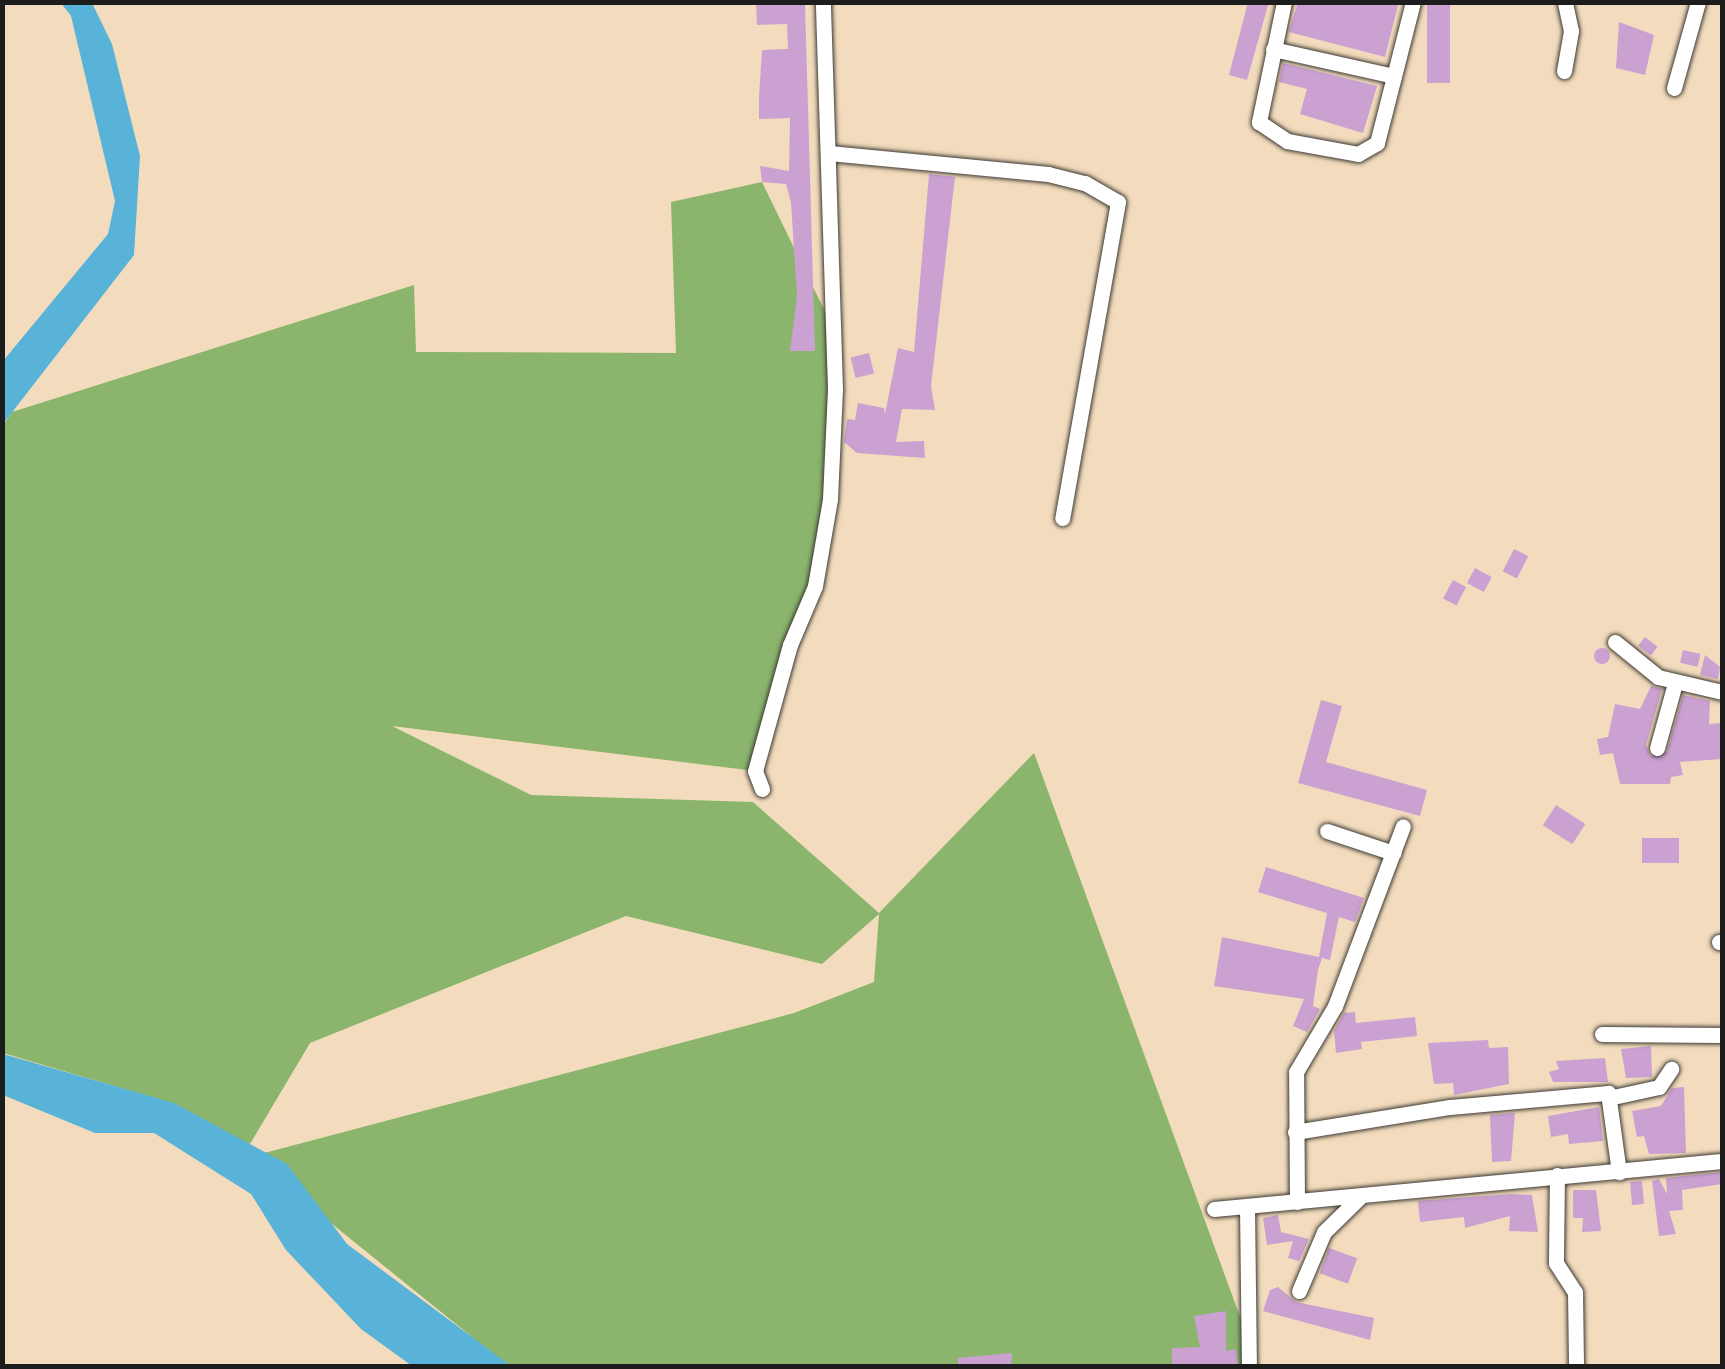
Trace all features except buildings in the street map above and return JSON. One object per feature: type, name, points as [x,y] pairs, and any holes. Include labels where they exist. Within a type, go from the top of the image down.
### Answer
[{"type":"street","points":[[762,790],[755,772],[828,529],[835,388],[823,2]]},
{"type":"street","points":[[1284,2],[1257,118],[1269,135],[1288,142],[1358,154],[1372,150],[1412,2]]},
{"type":"street","points":[[1564,70],[1572,32],[1565,2]]},
{"type":"street","points":[[1674,88],[1698,2]]},
{"type":"street","points":[[1274,49],[1394,76]]},
{"type":"street","points":[[830,153],[1048,174],[1085,182],[1118,202],[1062,518]]},
{"type":"street","points":[[1615,642],[1637,665],[1675,682],[1722,692]]},
{"type":"street","points":[[1656,748],[1675,682]]},
{"type":"street","points":[[1297,1202],[1296,1072],[1335,1006],[1403,826]]},
{"type":"street","points":[[1327,831],[1393,853]]},
{"type":"street","points":[[1602,1034],[1722,1035]]},
{"type":"street","points":[[1294,1132],[1450,1107],[1613,1097],[1660,1088],[1671,1069]]},
{"type":"street","points":[[1613,1097],[1619,1172]]},
{"type":"street","points":[[1214,1209],[1722,1160]]},
{"type":"street","points":[[1557,1175],[1556,1263],[1575,1292],[1576,1366]]},
{"type":"street","points":[[1299,1291],[1324,1232],[1361,1196]]},
{"type":"street","points":[[1246,1206],[1249,1366]]},
{"type":"green space","points":[[762,182],[834,330],[823,555],[755,771],[392,726],[531,795],[753,802],[879,913],[1034,753],[1258,1366],[508,1366],[249,1157],[794,1013],[874,982],[879,914],[822,964],[626,916],[310,1043],[250,1144],[148,1096],[3,1053],[2,427],[12,412],[414,285],[416,352],[676,353],[671,202]]},
{"type":"water","points":[[61,3],[92,3],[112,44],[140,156],[134,255],[3,424],[3,361],[108,234],[115,201],[71,16]]},
{"type":"water","points":[[3,1054],[174,1103],[287,1164],[347,1244],[511,1366],[412,1366],[361,1329],[286,1250],[251,1194],[154,1133],[95,1133],[3,1095]]}]
